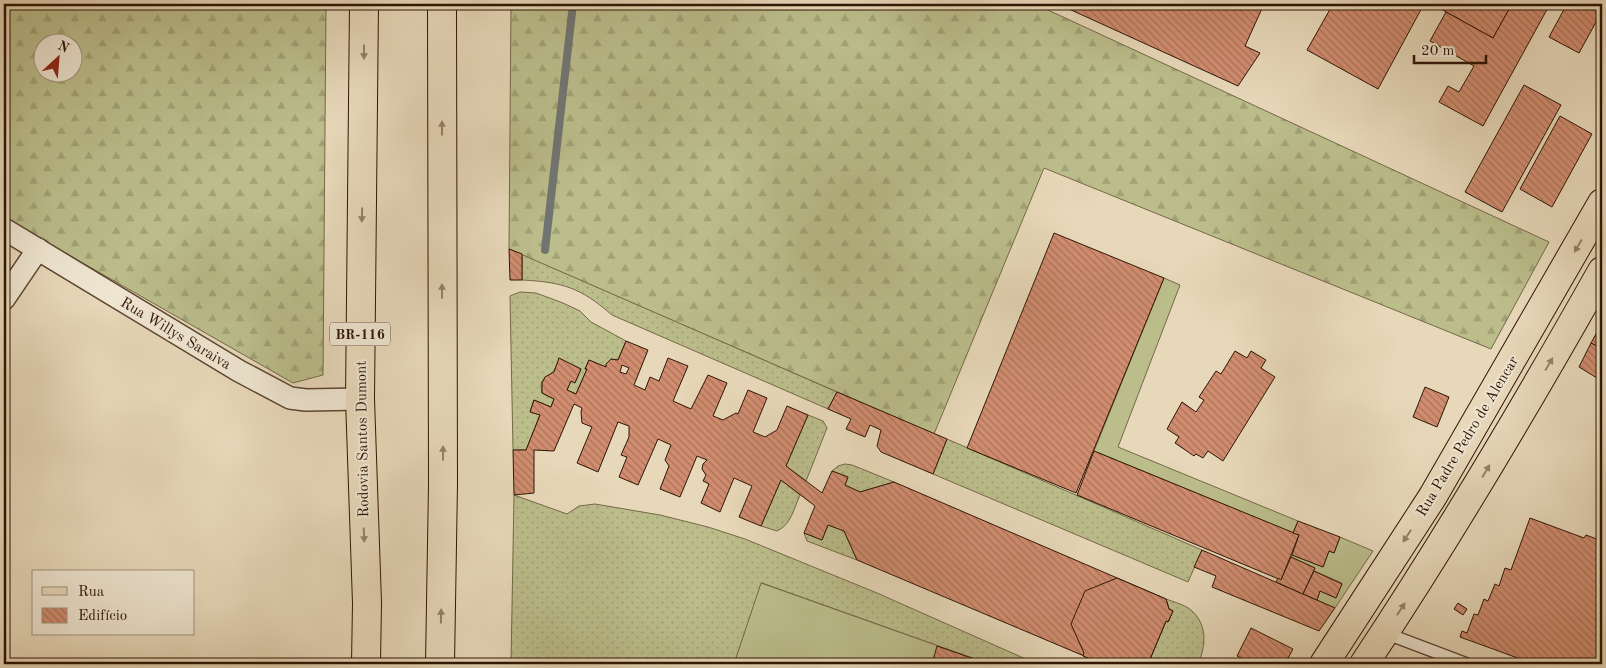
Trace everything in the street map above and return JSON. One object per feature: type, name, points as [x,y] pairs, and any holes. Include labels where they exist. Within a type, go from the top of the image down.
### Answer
[{"type":"main road","name":"Rodovia Santos Dumont","points":[[364,4],[360,400],[367,603],[366,664]]},
{"type":"main road","points":[[440,664],[443,484],[442,4]]},
{"type":"main road","name":"Rua Padre Pedro de Alencar","points":[[1324,664],[1433,496],[1496,390],[1602,203]]},
{"type":"main road","points":[[1348,628],[1375,648],[1423,574],[1525,407],[1602,271]]},
{"type":"main road","points":[[1496,390],[1525,407]]},
{"type":"street","name":"Rua Willys Saraiva","points":[[4,230],[239,371],[290,398],[306,400],[360,400]]},
{"type":"street","points":[[4,299],[38,249]]},
{"type":"lane","points":[[1375,648],[1467,664]]},
{"type":"green space","points":[[4,4],[326,4],[323,375],[293,383],[4,218]]},
{"type":"green space","points":[[511,4],[1035,4],[1549,242],[1491,349],[1044,168],[934,434],[509,249]]},
{"type":"green space","points":[[522,254],[837,392],[828,409],[612,315],[591,298],[571,288],[522,280]]},
{"type":"green space","points":[[1164,278],[1180,285],[1118,447],[1298,521],[1293,533],[1094,451]]},
{"type":"green space","points":[[520,292],[536,293],[563,303],[580,311],[591,322],[626,341],[618,360],[611,359],[606,364],[606,367],[589,360],[576,394],[567,390],[571,381],[575,382],[581,369],[559,359],[552,373],[544,378],[541,383],[542,393],[554,399],[551,407],[534,400],[530,411],[540,415],[526,450],[513,450],[510,296]]},
{"type":"green space","points":[[808,415],[823,421],[827,428],[806,481],[786,466]]},
{"type":"green space","points":[[947,439],[1202,550],[1188,582],[933,474]]},
{"type":"green space","points":[[845,464],[894,482],[860,492],[845,485],[848,477],[832,471],[838,466]]},
{"type":"green space","points":[[781,480],[800,495],[786,525],[777,531],[761,526]]},
{"type":"green space","points":[[514,495],[567,514],[579,506],[595,504],[660,515],[708,527],[745,539],[877,593],[1037,664],[989,664],[762,583],[734,664],[511,664]]},
{"type":"green space","points":[[828,525],[844,531],[857,560],[807,541],[804,533],[822,540]]},
{"type":"green space","points":[[1340,537],[1373,551],[1335,608],[1317,600],[1320,591],[1336,598],[1342,583],[1314,571],[1315,568],[1291,557],[1292,555],[1323,567],[1329,551],[1334,553]]},
{"type":"green space","points":[[761,583],[989,664],[734,664]]},
{"type":"green space","points":[[1166,599],[1189,608],[1200,622],[1203,629],[1204,643],[1198,664],[1148,664],[1166,621],[1169,621],[1172,612]]},
{"type":"building","points":[[1058,4],[1264,4],[1245,46],[1260,53],[1238,86]]},
{"type":"building","points":[[1333,4],[1424,4],[1378,89],[1307,50]]},
{"type":"building","points":[[1441,4],[1507,4],[1511,6],[1493,38],[1439,8]]},
{"type":"building","points":[[1512,4],[1550,4],[1483,126],[1439,102],[1448,86],[1459,92],[1474,66],[1430,41],[1446,12],[1493,38]]},
{"type":"building","points":[[1567,4],[1602,4],[1602,11],[1579,53],[1549,37]]},
{"type":"building","points":[[1524,85],[1561,105],[1502,212],[1465,192]]},
{"type":"building","points":[[1560,116],[1592,134],[1552,207],[1520,189]]},
{"type":"building","points":[[1054,233],[1164,278],[1076,493],[967,448]]},
{"type":"building","points":[[509,249],[522,254],[522,280],[510,280]]},
{"type":"building","points":[[1602,323],[1602,349],[1591,343]]},
{"type":"building","points":[[626,341],[648,350],[634,385],[645,390],[650,377],[659,381],[668,358],[688,366],[673,401],[691,409],[708,375],[727,383],[713,416],[723,420],[736,413],[738,414],[748,390],[767,398],[753,432],[765,437],[777,430],[787,406],[808,415],[786,466],[822,493],[832,471],[848,477],[845,485],[860,492],[894,482],[1166,599],[1169,609],[1173,611],[1168,622],[1166,621],[1148,664],[1103,664],[857,560],[844,531],[828,525],[822,540],[804,533],[815,506],[781,480],[761,526],[739,517],[752,486],[734,478],[720,512],[701,503],[709,484],[703,481],[706,475],[702,469],[703,464],[707,460],[697,456],[680,497],[660,489],[669,466],[665,460],[671,445],[658,439],[638,485],[619,477],[627,457],[621,455],[629,437],[629,426],[618,422],[598,472],[577,463],[592,427],[582,423],[582,408],[574,404],[554,451],[534,450],[534,493],[514,495],[513,450],[526,450],[540,415],[530,412],[534,400],[551,407],[554,399],[542,393],[542,383],[545,377],[554,372],[559,358],[581,369],[575,383],[571,381],[567,390],[576,394],[589,360],[606,367],[606,364],[611,359],[618,360]],"holes":[[[622,365],[629,368],[626,374],[620,372]]]},
{"type":"building","points":[[1591,343],[1602,349],[1602,381],[1579,367]]},
{"type":"building","points":[[1235,351],[1247,358],[1251,351],[1266,360],[1261,368],[1275,377],[1223,461],[1208,451],[1203,458],[1196,454],[1194,456],[1175,443],[1179,437],[1167,429],[1182,402],[1196,412],[1204,400],[1199,397],[1216,371],[1221,374]]},
{"type":"building","points":[[1425,387],[1449,397],[1437,427],[1413,417]]},
{"type":"building","points":[[837,392],[947,439],[933,474],[881,452],[877,446],[881,430],[870,425],[865,437],[846,429],[851,419],[828,409]]},
{"type":"building","points":[[1094,451],[1299,535],[1281,580],[1077,495]]},
{"type":"building","points":[[1530,518],[1584,538],[1586,535],[1602,541],[1602,664],[1534,664],[1460,637],[1462,631],[1467,633],[1474,614],[1478,615],[1484,599],[1488,601],[1495,584],[1499,586],[1505,568],[1511,570]]},
{"type":"building","points":[[1298,521],[1340,537],[1334,553],[1329,551],[1323,567],[1292,555],[1299,535],[1293,533]]},
{"type":"building","points":[[1202,550],[1335,608],[1319,631],[1212,587],[1216,576],[1194,567]]},
{"type":"building","points":[[1291,557],[1315,568],[1303,594],[1276,582],[1278,578],[1281,580]]},
{"type":"building","points":[[1314,571],[1342,584],[1336,598],[1320,591],[1317,600],[1303,594]]},
{"type":"building","points":[[1117,578],[1166,599],[1169,609],[1173,611],[1168,622],[1166,621],[1148,664],[1103,664],[1083,656],[1084,653],[1071,624],[1085,591]]},
{"type":"building","points":[[1458,603],[1467,609],[1463,615],[1454,609]]},
{"type":"building","points":[[1251,628],[1293,649],[1285,664],[1240,664],[1243,659],[1237,656]]},
{"type":"building","points":[[937,646],[989,664],[932,664]]},
{"type":"waterway","points":[[545,250],[573,4]]}]
